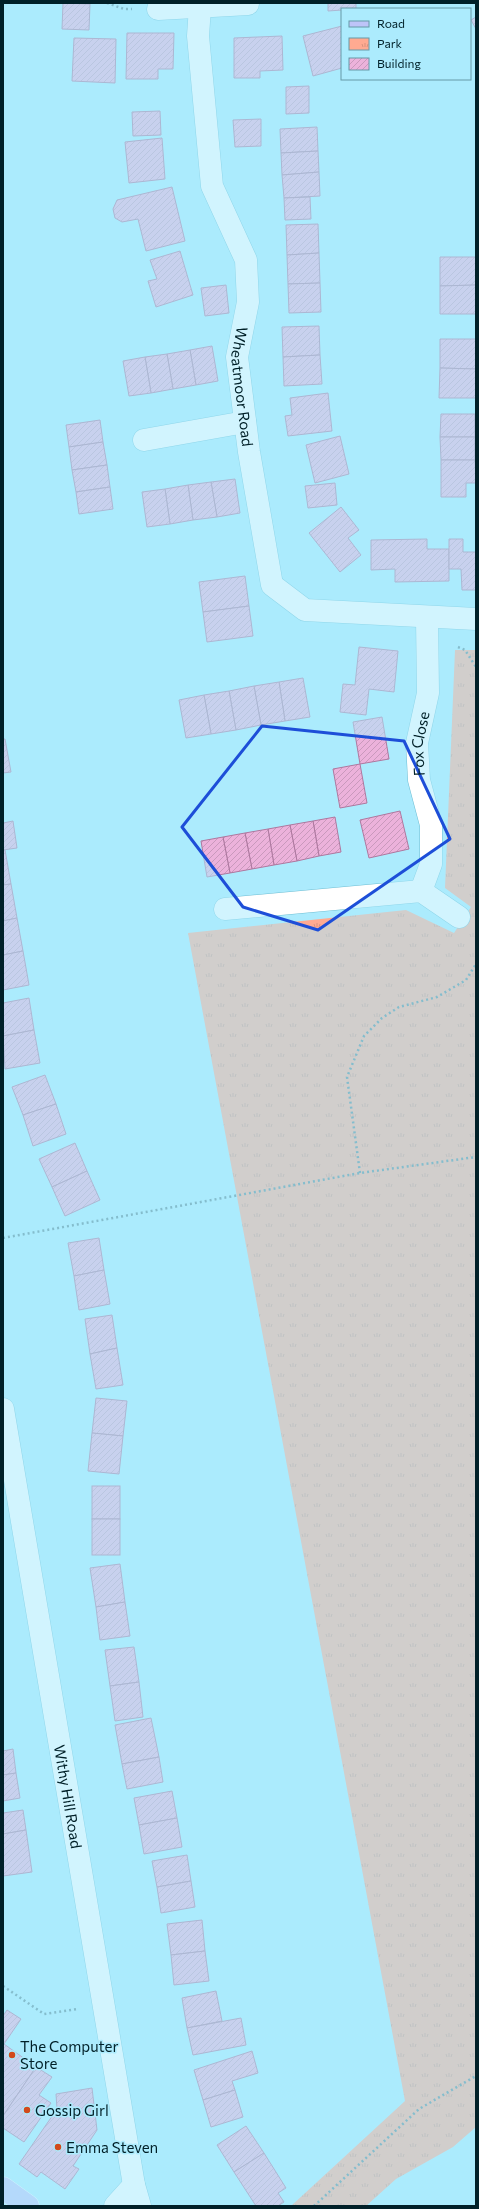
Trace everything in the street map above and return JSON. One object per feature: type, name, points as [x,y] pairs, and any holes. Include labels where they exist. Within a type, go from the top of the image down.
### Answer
[{"type":"main road","points":[[3,2188],[28,2206]]},
{"type":"street","points":[[158,9],[248,4]]},
{"type":"street","name":"Wheatmoor Road","points":[[200,7],[198,36],[212,186],[246,260],[248,302],[237,357],[245,422],[272,585],[305,610],[427,618],[476,619]]},
{"type":"street","points":[[144,440],[245,422]]},
{"type":"street","name":"Fox Close","points":[[421,891],[431,864],[431,825],[419,780],[417,743],[428,693],[427,618]]},
{"type":"street","points":[[224,909],[421,891],[459,917]]},
{"type":"street","name":"Withy Hill Road","points":[[3,1408],[10,1490],[104,2006],[134,2185],[140,2206]]},
{"type":"street","points":[[114,2206],[134,2185]]},
{"type":"path","points":[[360,1173],[347,1077],[364,1036],[382,1018],[399,1007],[437,997],[466,980],[476,964]]},
{"type":"path","points":[[3,1238],[360,1173],[476,1157]]},
{"type":"path","points":[[3,1986],[44,2014],[104,2006]]},
{"type":"path","points":[[314,2206],[419,2109],[476,2076]]},
{"type":"highlighted area","points":[[262,726],[404,741],[450,839],[318,930],[243,907],[182,827]]},
{"type":"green space","points":[[455,650],[476,650],[476,2127],[453,2147],[396,2179],[366,2206],[291,2206],[405,2101],[188,933],[406,910],[454,933],[471,907],[445,888]]},
{"type":"building","points":[[63,3],[90,4],[89,30],[62,29]]},
{"type":"building","points":[[328,3],[356,3],[356,8],[341,8],[341,10],[328,11]]},
{"type":"building","points":[[476,17],[476,29],[471,20]]},
{"type":"building","points":[[341,26],[341,68],[313,76],[303,36]]},
{"type":"building","points":[[127,33],[174,33],[173,69],[158,69],[158,79],[126,79]]},
{"type":"building","points":[[282,36],[283,70],[260,71],[260,78],[234,78],[234,38]]},
{"type":"building","points":[[74,38],[116,39],[115,83],[72,81]]},
{"type":"building","points":[[309,86],[309,113],[286,114],[286,87]]},
{"type":"building","points":[[160,111],[161,135],[133,136],[132,112]]},
{"type":"building","points":[[261,119],[261,146],[235,147],[233,120]]},
{"type":"building","points":[[317,127],[318,151],[281,153],[280,129]]},
{"type":"building","points":[[162,138],[165,179],[129,183],[125,142]]},
{"type":"building","points":[[318,151],[319,172],[282,175],[281,153]]},
{"type":"building","points":[[319,172],[320,196],[284,198],[282,175]]},
{"type":"building","points":[[172,187],[185,241],[146,251],[138,219],[122,222],[115,218],[113,209],[117,200]]},
{"type":"building","points":[[310,197],[311,219],[285,220],[284,198]]},
{"type":"building","points":[[318,224],[319,253],[287,255],[286,225]]},
{"type":"building","points":[[180,251],[193,295],[156,307],[148,281],[157,279],[150,260]]},
{"type":"building","points":[[319,253],[320,283],[288,284],[287,255]]},
{"type":"building","points":[[440,257],[476,257],[476,285],[440,286]]},
{"type":"building","points":[[320,283],[321,312],[289,313],[288,284]]},
{"type":"building","points":[[226,285],[229,313],[205,316],[201,288]]},
{"type":"building","points":[[476,285],[476,314],[440,314],[440,286]]},
{"type":"building","points":[[319,326],[320,355],[283,357],[282,327]]},
{"type":"building","points":[[440,339],[476,339],[476,369],[440,368]]},
{"type":"building","points":[[212,346],[218,381],[196,385],[190,350]]},
{"type":"building","points":[[190,350],[196,385],[173,389],[167,354]]},
{"type":"building","points":[[167,354],[173,389],[151,393],[145,357]]},
{"type":"building","points":[[320,355],[322,384],[284,386],[283,357]]},
{"type":"building","points":[[145,357],[151,393],[129,396],[123,361]]},
{"type":"building","points":[[440,368],[476,369],[476,398],[439,398]]},
{"type":"building","points":[[328,393],[332,431],[288,436],[285,416],[292,415],[290,398]]},
{"type":"building","points":[[441,414],[475,414],[475,437],[440,437]]},
{"type":"building","points":[[100,420],[103,442],[69,447],[66,425]]},
{"type":"building","points":[[340,436],[349,474],[315,483],[306,445]]},
{"type":"building","points":[[440,437],[475,437],[475,460],[441,460]]},
{"type":"building","points":[[103,442],[107,465],[72,470],[69,447]]},
{"type":"building","points":[[441,460],[475,460],[476,483],[466,483],[466,497],[441,497]]},
{"type":"building","points":[[107,465],[110,487],[76,492],[72,470]]},
{"type":"building","points":[[235,479],[240,513],[217,517],[211,482]]},
{"type":"building","points":[[211,482],[217,517],[193,520],[188,485]]},
{"type":"building","points":[[335,483],[337,505],[308,508],[305,486]]},
{"type":"building","points":[[188,485],[193,520],[170,524],[165,489]]},
{"type":"building","points":[[110,487],[113,509],[79,514],[76,492]]},
{"type":"building","points":[[165,489],[170,524],[147,527],[142,492]]},
{"type":"building","points":[[341,507],[359,530],[348,538],[361,555],[340,572],[309,533]]},
{"type":"building","points":[[427,539],[427,549],[449,549],[449,581],[395,582],[395,569],[371,570],[371,540]]},
{"type":"building","points":[[449,539],[463,539],[463,552],[476,552],[476,590],[462,590],[461,569],[449,569]]},
{"type":"building","points":[[245,576],[249,606],[203,612],[199,582]]},
{"type":"building","points":[[249,606],[253,636],[207,642],[203,612]]},
{"type":"building","points":[[359,647],[398,651],[394,692],[369,689],[366,715],[340,712],[343,684],[355,685]]},
{"type":"building","points":[[303,678],[310,717],[285,721],[279,682]]},
{"type":"building","points":[[279,682],[285,721],[261,725],[254,686]]},
{"type":"building","points":[[254,686],[261,725],[236,730],[229,691]]},
{"type":"building","points":[[229,691],[236,730],[211,734],[204,695]]},
{"type":"building","points":[[204,695],[211,734],[186,738],[179,700]]},
{"type":"building","points":[[382,717],[389,759],[360,764],[353,722]]},
{"type":"building","points":[[3,739],[5,739],[11,772],[3,773]]},
{"type":"building","points":[[360,764],[367,803],[340,808],[333,769]]},
{"type":"building","points":[[400,811],[409,849],[369,858],[360,820]]},
{"type":"building","points":[[335,817],[341,852],[319,856],[313,821]]},
{"type":"building","points":[[13,821],[17,848],[3,850],[3,823]]},
{"type":"building","points":[[313,821],[319,856],[297,861],[290,825]]},
{"type":"building","points":[[290,825],[297,861],[274,865],[268,829]]},
{"type":"building","points":[[268,829],[274,865],[252,869],[245,833]]},
{"type":"building","points":[[245,833],[252,869],[230,873],[223,837]]},
{"type":"building","points":[[223,837],[230,873],[207,877],[201,841]]},
{"type":"building","points":[[3,850],[5,850],[11,884],[3,885]]},
{"type":"building","points":[[11,884],[17,918],[3,921],[3,885]]},
{"type":"building","points":[[17,918],[23,951],[3,955],[3,921]]},
{"type":"building","points":[[23,951],[29,985],[3,990],[3,955]]},
{"type":"building","points":[[29,998],[34,1030],[3,1036],[3,1003]]},
{"type":"building","points":[[34,1030],[40,1063],[5,1069],[3,1036]]},
{"type":"building","points":[[45,1075],[56,1104],[23,1115],[12,1087]]},
{"type":"building","points":[[56,1104],[66,1134],[33,1146],[23,1115]]},
{"type":"building","points":[[75,1143],[87,1171],[52,1187],[39,1159]]},
{"type":"building","points":[[87,1171],[100,1200],[65,1216],[52,1187]]},
{"type":"building","points":[[99,1238],[104,1270],[74,1276],[68,1243]]},
{"type":"building","points":[[104,1270],[110,1304],[79,1310],[74,1276]]},
{"type":"building","points":[[112,1315],[117,1348],[90,1354],[85,1319]]},
{"type":"building","points":[[117,1348],[123,1385],[96,1389],[90,1354]]},
{"type":"building","points":[[96,1398],[127,1401],[123,1436],[92,1433]]},
{"type":"building","points":[[92,1433],[123,1436],[119,1474],[88,1471]]},
{"type":"building","points":[[92,1486],[120,1486],[120,1519],[92,1519]]},
{"type":"building","points":[[92,1519],[120,1519],[120,1555],[92,1555]]},
{"type":"building","points":[[120,1564],[125,1602],[96,1607],[90,1568]]},
{"type":"building","points":[[125,1602],[130,1636],[100,1640],[96,1607]]},
{"type":"building","points":[[134,1647],[139,1682],[110,1686],[105,1650]]},
{"type":"building","points":[[139,1682],[143,1717],[115,1721],[110,1686]]},
{"type":"building","points":[[151,1718],[159,1757],[122,1764],[115,1725]]},
{"type":"building","points":[[13,1749],[16,1773],[3,1775],[3,1751]]},
{"type":"building","points":[[159,1757],[163,1782],[127,1789],[122,1764]]},
{"type":"building","points":[[16,1773],[20,1798],[3,1801],[3,1775]]},
{"type":"building","points":[[172,1791],[177,1818],[139,1825],[134,1798]]},
{"type":"building","points":[[23,1810],[26,1830],[3,1834],[3,1813]]},
{"type":"building","points":[[177,1818],[182,1847],[144,1854],[139,1825]]},
{"type":"building","points":[[26,1830],[32,1872],[3,1876],[3,1834]]},
{"type":"building","points":[[187,1855],[191,1881],[157,1887],[152,1861]]},
{"type":"building","points":[[191,1881],[195,1907],[161,1913],[157,1887]]},
{"type":"building","points":[[202,1920],[205,1951],[171,1955],[167,1924]]},
{"type":"building","points":[[205,1951],[209,1981],[174,1985],[171,1955]]},
{"type":"building","points":[[216,1991],[222,2021],[187,2028],[182,1998]]},
{"type":"building","name":"The Computer Store","points":[[7,2010],[21,2019],[4,2044],[36,2067],[3,2116],[3,2016]]},
{"type":"building","points":[[241,2018],[246,2045],[193,2055],[187,2028]]},
{"type":"building","points":[[252,2051],[258,2073],[232,2081],[235,2090],[203,2100],[194,2070]]},
{"type":"building","name":"Gossip Girl","points":[[36,2067],[52,2077],[39,2095],[51,2103],[24,2142],[3,2128],[3,2116]]},
{"type":"building","name":"Emma Steven","points":[[92,2088],[97,2130],[73,2166],[79,2169],[65,2189],[41,2172],[37,2177],[19,2164],[57,2109],[56,2094]]},
{"type":"building","points":[[235,2090],[243,2117],[211,2127],[203,2100]]},
{"type":"building","points":[[246,2126],[264,2153],[234,2172],[217,2145]]},
{"type":"building","points":[[264,2153],[286,2188],[278,2193],[284,2202],[278,2206],[256,2206],[234,2172]]},
{"type":"place","name":"The Computer Store","points":[[12,2055]]},
{"type":"place","name":"Gossip Girl","points":[[27,2110]]},
{"type":"place","name":"Emma Steven","points":[[58,2147]]}]
